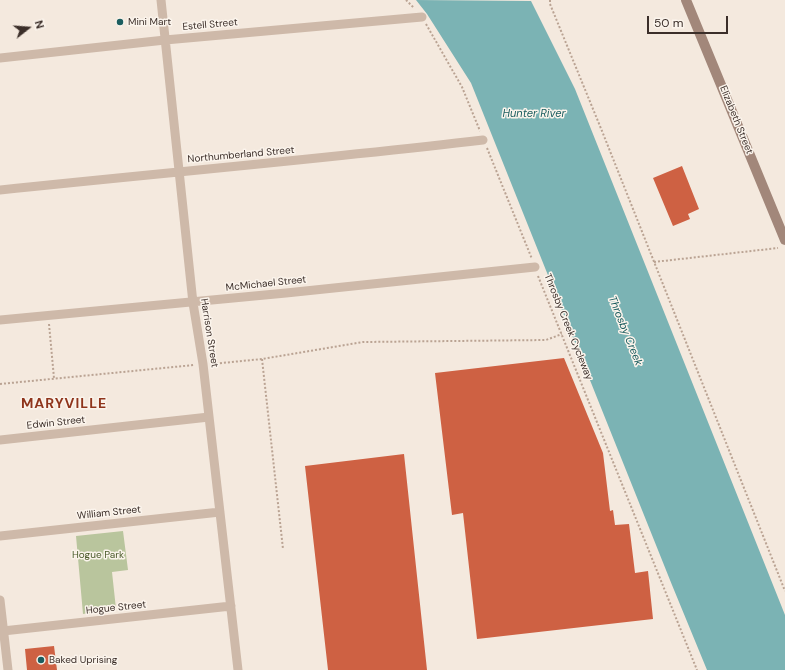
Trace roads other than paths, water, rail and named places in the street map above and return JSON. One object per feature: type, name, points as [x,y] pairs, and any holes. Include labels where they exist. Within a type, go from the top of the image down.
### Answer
[{"type":"main road","name":"Elizabeth Street","points":[[686,0],[782,244]]},
{"type":"street","name":"Harrison Street","points":[[161,0],[193,303],[203,364],[238,670]]},
{"type":"street","name":"Estell Street","points":[[0,58],[165,40],[422,16]]},
{"type":"street","name":"Northumberland Street","points":[[0,190],[179,171],[331,158],[483,140]]},
{"type":"street","name":"McMichael Street","points":[[0,320],[193,303],[535,267]]},
{"type":"street","name":"Edwin Street","points":[[0,440],[209,417]]},
{"type":"street","name":"William Street","points":[[0,536],[220,512]]},
{"type":"street","points":[[0,600],[8,670]]},
{"type":"street","name":"Hogue Street","points":[[3,631],[231,606]]},
{"type":"water","name":"Hunter River","points":[[416,0],[531,1],[575,89],[785,615],[785,670],[707,670],[471,83],[427,14]]},
{"type":"place","name":"Mini Mart","points":[[120,22]]},
{"type":"place","name":"Baked Uprising","points":[[41,660]]},
{"type":"district","name":"MARYVILLE","points":[[64,404]]},
{"type":"water label","name":"Throsby Creek","points":[[625,331]]},
{"type":"park label","name":"Hogue Park","points":[[98,555]]}]
